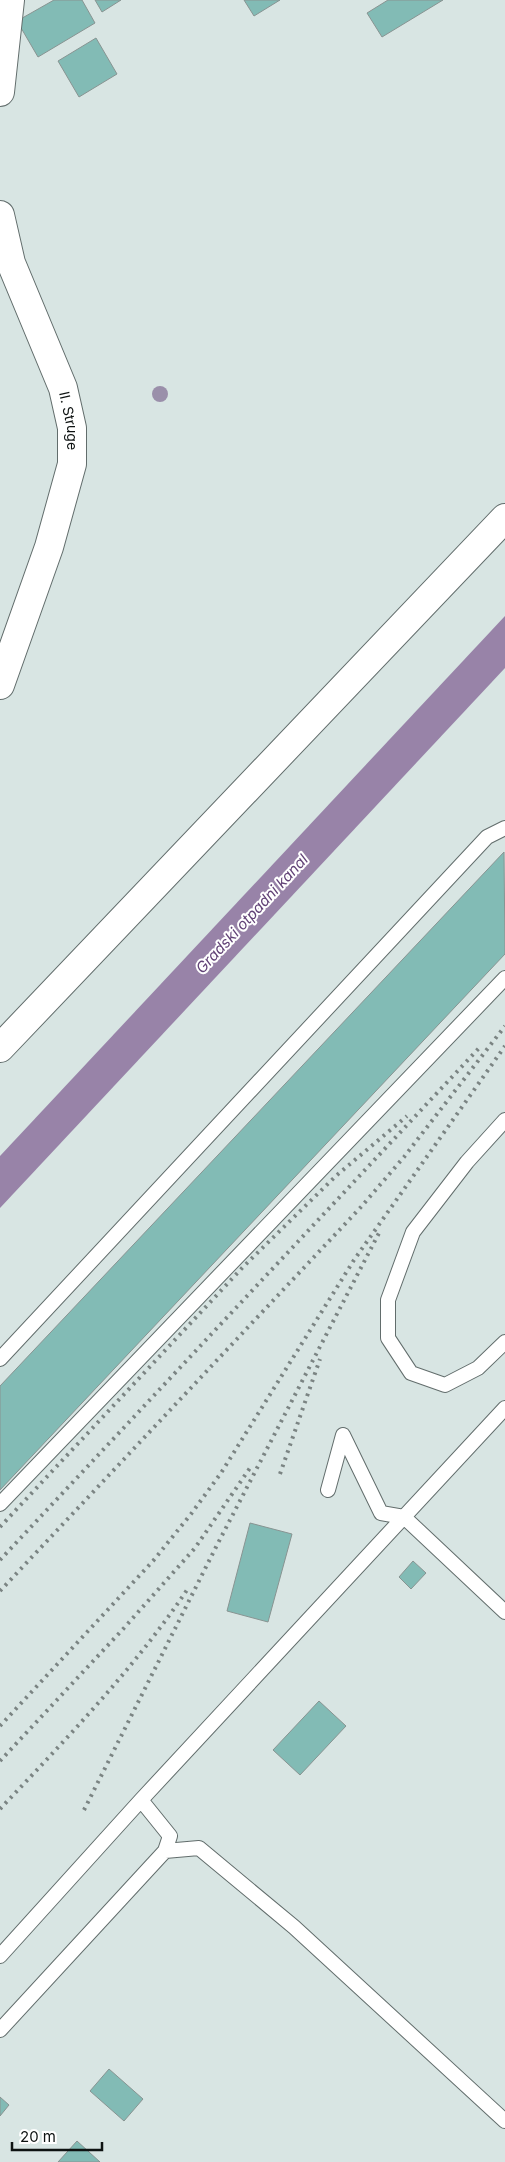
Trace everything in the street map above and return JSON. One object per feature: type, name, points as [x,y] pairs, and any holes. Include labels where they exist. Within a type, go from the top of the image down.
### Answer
[{"type":"street","points":[[0,92],[10,0]]},
{"type":"street","name":"II. Struge","points":[[0,215],[11,263],[63,388],[72,428],[72,464],[50,547],[0,685]]},
{"type":"street","points":[[1,1046],[505,518]]},
{"type":"lane","points":[[0,1359],[487,837],[505,828]]},
{"type":"lane","points":[[0,1504],[505,978]]},
{"type":"lane","points":[[505,1120],[467,1162],[413,1232],[388,1300],[388,1338],[410,1373],[445,1385],[478,1368],[505,1342]]},
{"type":"lane","points":[[2,1952],[505,1408]]},
{"type":"lane","points":[[328,1490],[343,1435],[381,1513],[404,1517],[505,1612]]},
{"type":"lane","points":[[0,2030],[165,1851],[170,1836],[141,1800]]},
{"type":"lane","points":[[165,1851],[199,1848],[294,1927],[505,2121]]},
{"type":"water","name":"Gradski otpadni kanal","points":[[505,616],[505,668],[0,1208],[0,1156]]},
{"type":"building","points":[[54,0],[82,0],[95,23],[38,57],[17,21]]},
{"type":"building","points":[[95,0],[121,0],[102,12]]},
{"type":"building","points":[[244,0],[280,0],[254,16]]},
{"type":"building","points":[[388,0],[443,0],[382,37],[367,13]]},
{"type":"building","points":[[96,38],[117,74],[79,97],[58,61]]},
{"type":"building","points":[[504,852],[505,954],[0,1490],[0,1386]]},
{"type":"building","points":[[250,1523],[292,1534],[268,1622],[227,1611]]},
{"type":"building","points":[[413,1561],[426,1573],[411,1589],[399,1577]]},
{"type":"building","points":[[319,1701],[346,1726],[300,1775],[273,1750]]},
{"type":"building","points":[[109,2069],[143,2099],[124,2121],[90,2091]]},
{"type":"building","points":[[0,2097],[9,2105],[0,2116]]},
{"type":"building","points":[[77,2141],[100,2162],[58,2162]]},
{"type":"railway","points":[[0,1591],[361,1207],[404,1157],[505,1026]]},
{"type":"railway","points":[[0,1560],[481,1046]]},
{"type":"railway","points":[[0,1726],[153,1561],[191,1514],[221,1473],[354,1260],[505,1046]]},
{"type":"railway","points":[[0,1527],[244,1266],[337,1175],[407,1116]]},
{"type":"railway","points":[[84,1810],[216,1547],[379,1233]]},
{"type":"railway","points":[[280,1474],[320,1359]]},
{"type":"railway","points":[[0,1761],[124,1628],[195,1548],[250,1468]]},
{"type":"railway","points":[[0,1809],[75,1729],[123,1674],[189,1587]]}]
